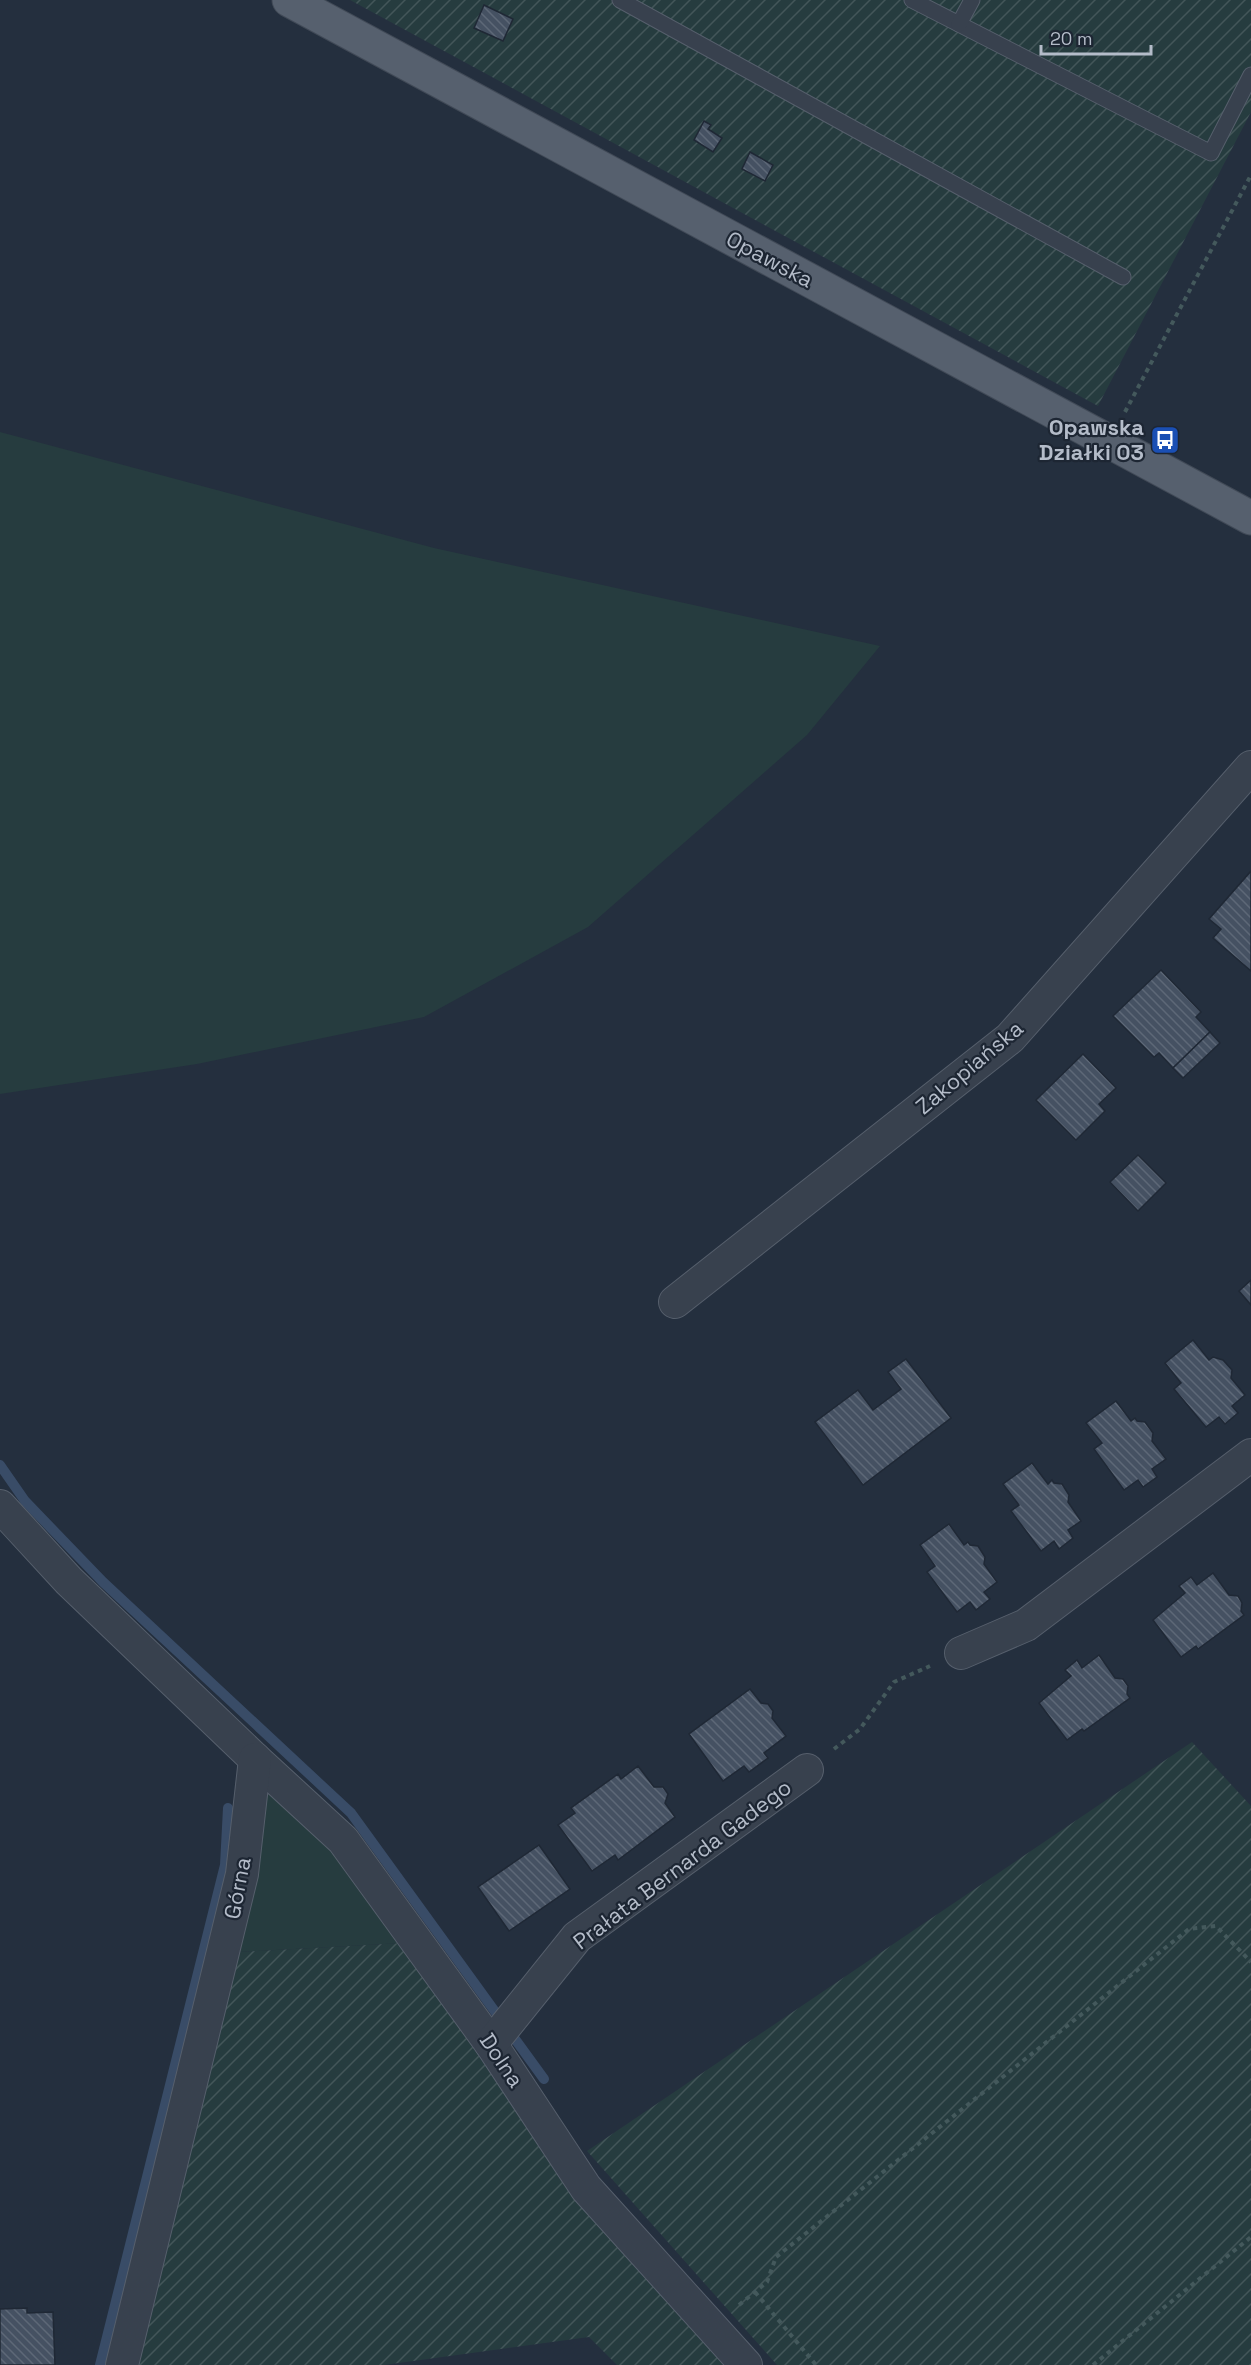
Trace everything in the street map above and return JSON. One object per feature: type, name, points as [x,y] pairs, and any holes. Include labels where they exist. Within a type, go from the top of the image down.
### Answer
[{"type":"main road","name":"Opawska","points":[[289,0],[1251,518]]},
{"type":"street","name":"Zakopiańska","points":[[675,1302],[1010,1038],[1251,767]]},
{"type":"street","points":[[961,1653],[1026,1625],[1251,1455]]},
{"type":"street","points":[[0,1506],[69,1581],[255,1759]]},
{"type":"street","name":"Dolna","points":[[255,1759],[342,1840],[491,2044],[586,2188],[746,2365]]},
{"type":"street","name":"Górna","points":[[122,2365],[242,1874],[255,1759]]},
{"type":"street","name":"Prałata Bernarda Gadego","points":[[491,2044],[577,1937],[807,1770]]},
{"type":"lane","points":[[620,0],[1123,277]]},
{"type":"lane","points":[[912,0],[1211,153],[1251,75]]},
{"type":"lane","points":[[959,24],[972,0]]},
{"type":"path","points":[[1110,442],[1251,176]]},
{"type":"path","points":[[807,1770],[860,1729],[894,1682],[961,1653]]},
{"type":"path","points":[[712,2328],[767,2282],[776,2257],[1189,1929],[1216,1926],[1251,1962]]},
{"type":"path","points":[[1093,2365],[1251,2237]]},
{"type":"path","points":[[755,2292],[816,2365]]},
{"type":"green space","points":[[350,0],[1251,0],[1251,112],[1098,406]]},
{"type":"green space","points":[[0,432],[434,548],[880,646],[807,735],[588,927],[424,1017],[197,1064],[0,1094]]},
{"type":"green space","points":[[1192,1742],[1251,1806],[1251,2365],[777,2365],[587,2151]]},
{"type":"green space","points":[[261,1773],[335,1845],[403,1943],[239,1952]]},
{"type":"green space","points":[[403,1943],[574,2198],[726,2365],[617,2365],[589,2337],[384,2365],[136,2365],[239,1952]]},
{"type":"building","points":[[484,5],[513,19],[503,41],[474,28]]},
{"type":"building","points":[[704,121],[711,125],[708,129],[722,138],[713,152],[694,140]]},
{"type":"building","points":[[750,152],[773,165],[765,181],[742,169]]},
{"type":"building","points":[[1251,871],[1251,971],[1213,938],[1221,929],[1209,919]]},
{"type":"building","points":[[1161,970],[1201,1012],[1196,1017],[1210,1032],[1173,1068],[1159,1053],[1154,1057],[1113,1016]]},
{"type":"building","points":[[1210,1032],[1220,1043],[1183,1078],[1173,1068]]},
{"type":"building","points":[[1083,1054],[1116,1088],[1099,1104],[1105,1111],[1076,1140],[1036,1100]]},
{"type":"building","points":[[1138,1155],[1166,1183],[1138,1211],[1110,1182]]},
{"type":"building","points":[[1251,1280],[1251,1305],[1239,1291]]},
{"type":"building","points":[[1193,1340],[1209,1360],[1213,1357],[1223,1360],[1232,1370],[1231,1378],[1245,1395],[1232,1406],[1238,1413],[1225,1424],[1219,1417],[1206,1427],[1174,1389],[1181,1383],[1165,1363]]},
{"type":"building","points":[[906,1359],[951,1418],[863,1485],[815,1422],[858,1390],[873,1410],[901,1389],[888,1372]]},
{"type":"building","points":[[1116,1401],[1131,1421],[1135,1418],[1137,1421],[1145,1422],[1153,1433],[1152,1441],[1166,1459],[1152,1469],[1157,1477],[1143,1487],[1138,1480],[1124,1490],[1094,1449],[1102,1443],[1086,1423]]},
{"type":"building","points":[[1032,1463],[1048,1484],[1052,1480],[1054,1483],[1062,1484],[1069,1495],[1068,1502],[1081,1521],[1068,1530],[1073,1538],[1059,1549],[1054,1541],[1041,1551],[1011,1511],[1019,1505],[1003,1484]]},
{"type":"building","points":[[949,1524],[964,1545],[968,1542],[970,1545],[978,1546],[985,1557],[984,1564],[997,1582],[984,1592],[990,1599],[976,1610],[970,1602],[957,1612],[927,1572],[935,1566],[920,1545]]},
{"type":"building","points":[[1213,1573],[1229,1595],[1238,1596],[1244,1615],[1198,1649],[1196,1646],[1181,1657],[1153,1620],[1185,1593],[1179,1586],[1191,1577],[1197,1585]]},
{"type":"building","points":[[1099,1655],[1115,1678],[1123,1679],[1128,1686],[1127,1694],[1130,1698],[1084,1731],[1082,1729],[1067,1740],[1039,1703],[1071,1676],[1065,1670],[1077,1660],[1082,1668]]},
{"type":"building","points":[[750,1689],[761,1703],[768,1704],[773,1711],[772,1718],[786,1736],[764,1753],[768,1758],[749,1772],[744,1766],[723,1781],[689,1734]]},
{"type":"building","points":[[638,1766],[654,1787],[663,1787],[668,1794],[665,1803],[675,1817],[618,1860],[615,1855],[592,1871],[558,1825],[575,1813],[571,1808],[618,1774],[621,1779]]},
{"type":"building","points":[[539,1845],[570,1889],[509,1931],[478,1887]]},
{"type":"building","points":[[27,2308],[27,2313],[53,2312],[55,2365],[0,2365],[0,2309]]},
{"type":"waterway","points":[[0,1465],[25,1501],[103,1582],[351,1813],[544,2079]]},
{"type":"waterway","points":[[100,2365],[225,1865],[228,1808]]},
{"type":"place","name":"Opawska Działki 03","points":[[1165,440]]}]
